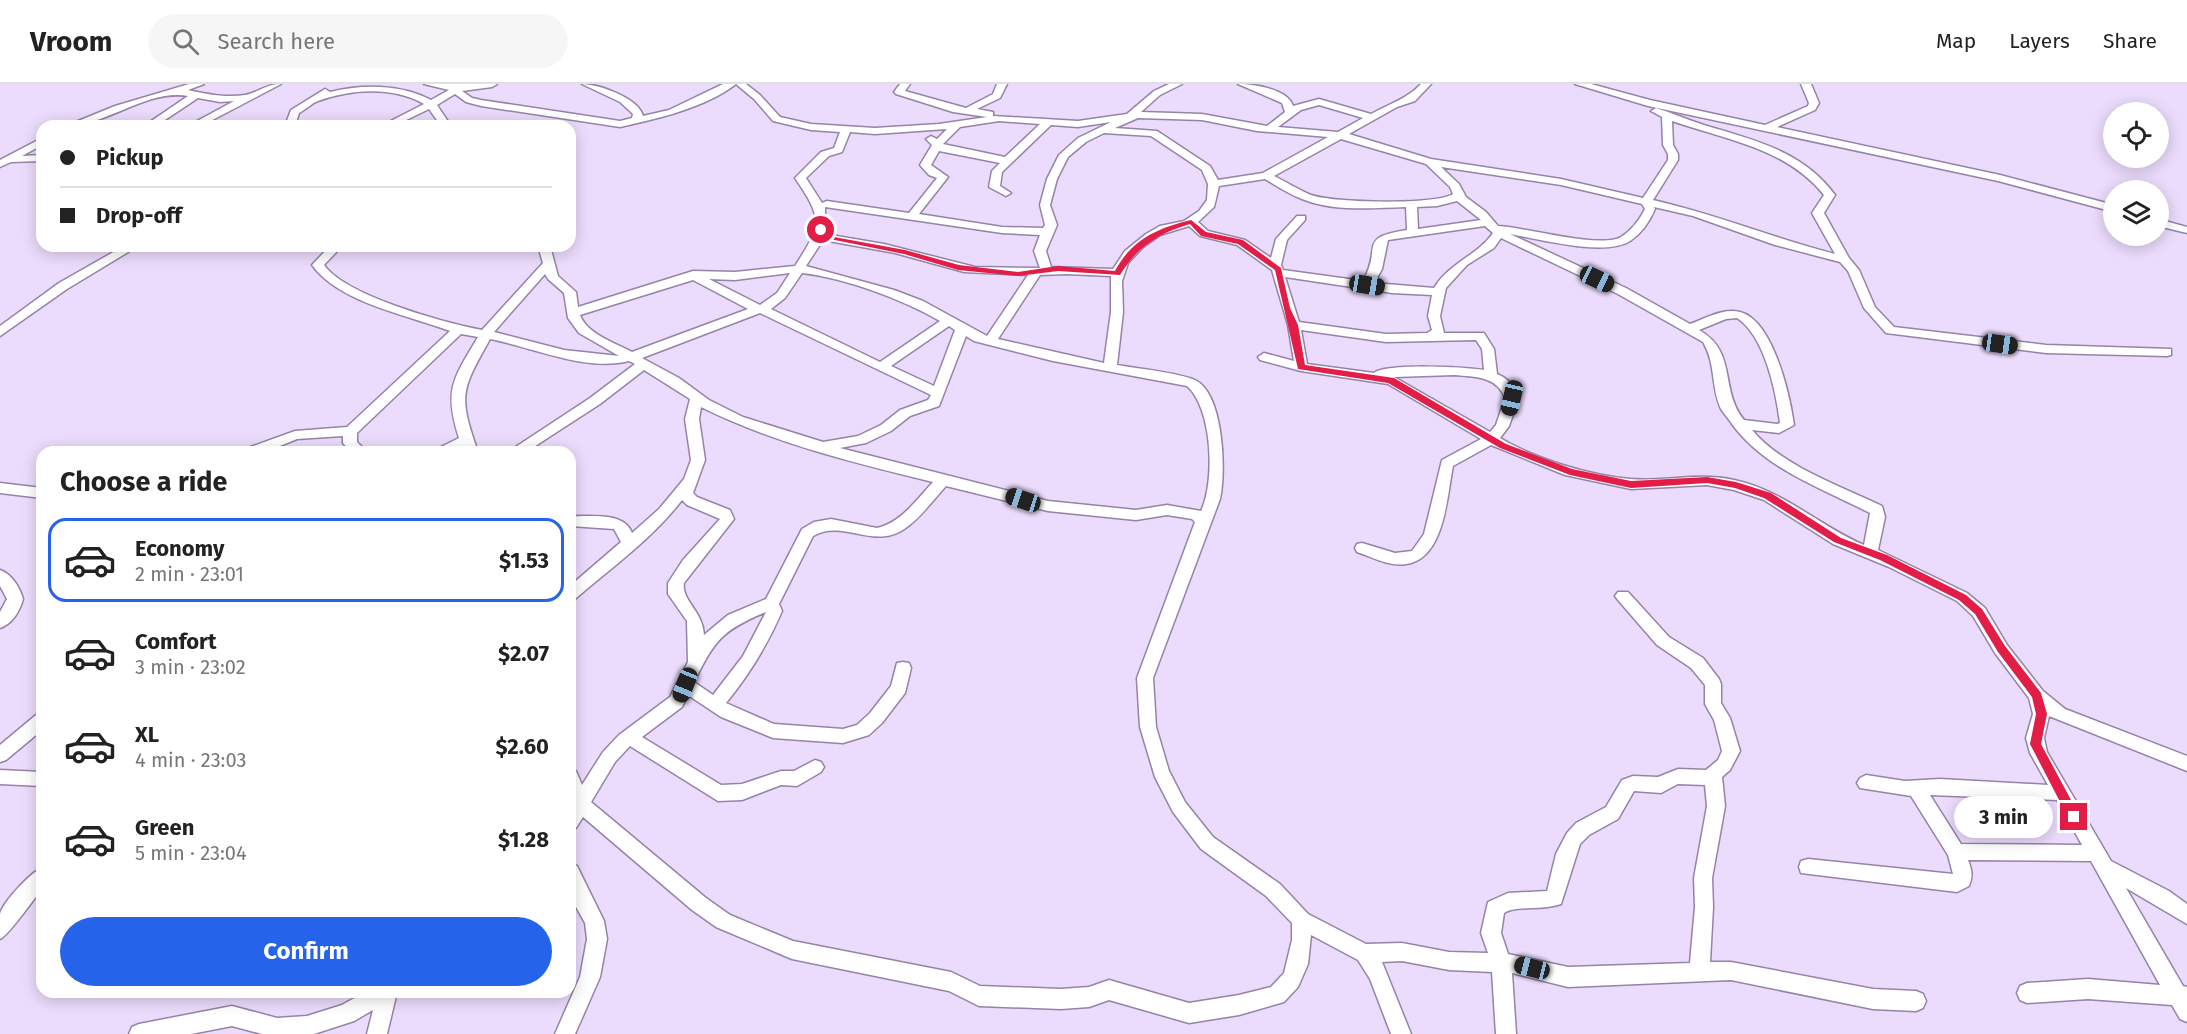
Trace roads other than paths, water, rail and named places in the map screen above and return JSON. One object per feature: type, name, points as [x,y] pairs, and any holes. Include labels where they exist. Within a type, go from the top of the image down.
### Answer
[{"type":"street","points":[[205,120],[276,84]]},
{"type":"street","points":[[292,120],[294,112],[341,84]]},
{"type":"street","points":[[429,84],[459,88],[492,84]]},
{"type":"street","points":[[587,84],[630,105],[672,112]]},
{"type":"street","points":[[459,88],[469,100],[613,124],[636,122],[672,112],[722,86],[731,84]]},
{"type":"street","points":[[740,84],[757,96],[779,120],[812,127],[875,131],[957,124],[981,119],[1021,118]]},
{"type":"street","points":[[905,84],[899,92],[967,111],[1021,118],[1078,124],[1129,117],[1202,117],[1271,128],[1343,135],[1430,162],[1561,182],[1696,213],[1779,243],[1844,260]]},
{"type":"street","points":[[967,111],[997,96],[1002,84]]},
{"type":"street","points":[[990,341],[1041,270],[1039,243],[1052,221],[1046,205],[1058,162],[1076,143],[1129,117],[1150,98],[1177,84]]},
{"type":"street","points":[[1244,84],[1282,98],[1287,102],[1289,111]]},
{"type":"street","points":[[1214,184],[1266,176],[1396,104],[1412,99],[1426,84]]},
{"type":"street","points":[[1585,84],[1634,100],[1923,160],[2103,206]]},
{"type":"street","points":[[1767,128],[1812,108],[1814,103],[1806,84]]},
{"type":"street","points":[[316,98],[362,89],[384,88],[420,96],[431,104],[442,120]]},
{"type":"street","points":[[398,120],[459,88]]},
{"type":"street","points":[[87,120],[118,108],[178,92],[199,89],[220,99],[247,98]]},
{"type":"street","points":[[157,120],[199,89]]},
{"type":"street","points":[[1634,100],[1694,127],[1751,141],[1803,168],[1830,195],[1818,213],[1844,260],[1853,270],[1870,308],[1890,330],[2046,350],[2167,351]]},
{"type":"street","points":[[1271,128],[1289,111],[1303,103],[1320,101],[1373,118]]},
{"type":"street","points":[[630,105],[638,113],[636,122]]},
{"type":"street","points":[[1646,202],[1673,160],[1673,154],[1668,145],[1667,116]]},
{"type":"street","points":[[1006,193],[994,187],[994,179],[1008,161],[1049,121]]},
{"type":"street","points":[[912,216],[943,177],[924,166],[937,145],[957,124]]},
{"type":"street","points":[[524,446],[595,401],[636,361],[762,309],[781,295],[819,236],[821,222],[819,206],[800,178],[825,154],[838,150],[847,128]]},
{"type":"street","points":[[916,130],[927,135],[937,145],[1008,161]]},
{"type":"street","points":[[1101,130],[1156,134],[1199,162],[1210,173],[1214,184],[1214,198],[1191,222],[1161,230],[1125,258],[1117,273],[1115,286],[1118,309],[1110,368]]},
{"type":"street","points":[[2,163],[36,144]]},
{"type":"street","points":[[2,163],[36,159]]},
{"type":"street","points":[[1430,162],[1455,186],[1459,195],[1493,227],[1521,245],[1615,287],[1691,328],[1714,348],[1720,366],[1726,405],[1739,424],[1770,456],[1875,508],[1878,517],[1870,552]]},
{"type":"street","points":[[1266,176],[1307,198],[1365,206],[1411,202],[1437,203],[1450,201],[1459,195]]},
{"type":"street","points":[[1411,202],[1413,232]]},
{"type":"street","points":[[1367,285],[1376,269],[1380,241],[1384,237],[1413,232],[1493,227],[1553,239],[1595,244],[1615,243],[1626,239],[1645,220],[1650,210],[1646,202]]},
{"type":"street","points":[[827,204],[1002,230],[1047,232]]},
{"type":"street","points":[[1301,218],[1282,239],[1278,269],[1287,308],[1294,325],[1301,367]]},
{"type":"street","points":[[1191,222],[1201,233],[1241,242],[1278,269],[1367,285],[1439,292]]},
{"type":"street","points":[[2169,225],[2187,230]]},
{"type":"street","points":[[1429,338],[1439,331],[1434,316],[1441,286],[1463,263],[1490,246],[1493,227]]},
{"type":"street","points":[[819,236],[905,252],[971,270],[1018,274],[1041,270],[1079,269],[1117,273]]},
{"type":"street","points":[[0,331],[54,291],[122,252]]},
{"type":"street","points":[[330,252],[318,265],[321,271],[386,305],[457,329],[516,340],[571,356],[636,361]]},
{"type":"street","points":[[546,252],[552,277],[570,292],[573,313],[583,330],[697,396],[710,407],[738,420],[867,461],[945,478],[1048,506],[1136,515],[1167,510],[1196,515],[1203,521]]},
{"type":"street","points":[[469,446],[457,412],[457,394],[462,377],[484,334],[549,263]]},
{"type":"street","points":[[573,313],[693,275],[742,276],[797,269],[841,276],[871,285],[918,304],[978,338],[1053,357],[1191,383],[1200,390],[1212,427],[1217,468],[1214,496],[1145,678],[1148,727],[1161,772],[1196,830],[1207,843],[1273,890],[1301,920],[1365,953],[1402,952],[1449,961],[1501,962],[1568,977],[1745,972],[1864,998],[1916,1001]]},
{"type":"street","points":[[693,275],[743,303],[762,309],[938,393]]},
{"type":"street","points":[[1691,328],[1736,314],[1749,320],[1768,351],[1787,425],[1779,429],[1739,424]]},
{"type":"street","points":[[880,367],[948,321]]},
{"type":"street","points":[[1294,325],[1386,338],[1481,336],[1488,349],[1491,376]]},
{"type":"street","points":[[266,446],[295,435],[350,432],[362,424],[457,329]]},
{"type":"street","points":[[819,446],[852,443],[886,429],[905,412],[934,404],[962,329]]},
{"type":"street","points":[[1264,357],[1301,367],[1369,375],[1391,380],[1492,439],[1542,463],[1634,485],[1701,480],[1736,485],[1772,497],[1838,540],[1870,552],[1954,593],[1973,606],[2001,649],[2037,696],[2068,719],[2187,764]]},
{"type":"street","points":[[1362,548],[1401,559],[1411,559],[1422,553],[1427,547],[1434,526],[1447,463],[1492,439],[1502,426],[1512,398],[1504,385],[1491,376],[1414,372],[1369,375]]},
{"type":"street","points":[[695,662],[694,620],[676,593],[675,586],[683,571],[727,519],[725,514],[688,499],[685,490],[696,468],[699,453],[692,419],[697,396]]},
{"type":"street","points":[[350,432],[350,443],[353,446]]},
{"type":"street","points":[[576,812],[609,757],[629,737],[670,708],[680,697],[707,641],[722,628],[744,615],[771,604],[801,541],[810,530],[831,524],[877,533],[887,531],[902,524],[945,478]]},
{"type":"street","points":[[576,590],[664,513],[690,480]]},
{"type":"street","points":[[0,488],[36,492]]},
{"type":"street","points":[[576,521],[618,524],[623,528],[629,545]]},
{"type":"street","points":[[0,576],[12,588],[16,600],[14,608],[0,621]]},
{"type":"street","points":[[1506,1034],[1501,962],[1492,937],[1493,911],[1504,903],[1537,902],[1554,898],[1567,852],[1574,838],[1589,825],[1612,813],[1621,791],[1632,784],[1661,785],[1675,776],[1707,778],[1724,765],[1731,749],[1722,718],[1713,704],[1714,685],[1697,663],[1663,641],[1623,596]]},
{"type":"street","points":[[715,704],[730,687],[763,635],[774,611],[771,604]]},
{"type":"street","points":[[685,685],[748,722],[773,731],[848,735],[867,728],[882,711],[899,688],[903,668]]},
{"type":"street","points":[[2037,696],[2041,714],[2035,744],[2060,793],[2184,1001]]},
{"type":"street","points":[[0,755],[36,725]]},
{"type":"street","points":[[629,737],[718,793],[742,792],[781,778],[795,779],[815,767]]},
{"type":"street","points":[[1699,973],[1704,907],[1703,878],[1716,806],[1713,775]]},
{"type":"street","points":[[0,777],[36,779]]},
{"type":"street","points":[[1866,783],[1916,789],[1969,788],[2060,793]]},
{"type":"street","points":[[1808,867],[1957,883],[1963,879],[1956,852],[1916,789]]},
{"type":"street","points":[[576,791],[581,804],[699,904],[738,928],[792,950],[951,982],[980,996],[1061,999],[1089,997],[1109,990],[1193,1013],[1249,1003],[1277,994],[1291,980],[1298,964],[1302,940],[1301,920]]},
{"type":"street","points":[[1956,852],[2100,860],[2162,897],[2187,915]]},
{"type":"street","points":[[0,930],[16,904],[36,882]]},
{"type":"street","points":[[565,1034],[586,987],[597,939],[594,921],[576,888]]},
{"type":"street","points":[[1365,953],[1378,974],[1401,1034]]},
{"type":"street","points":[[2027,993],[2088,989],[2184,1001]]},
{"type":"street","points":[[139,1034],[232,1016],[277,1028],[307,1026],[347,1014],[375,998]]},
{"type":"street","points":[[377,1034],[384,998]]}]
